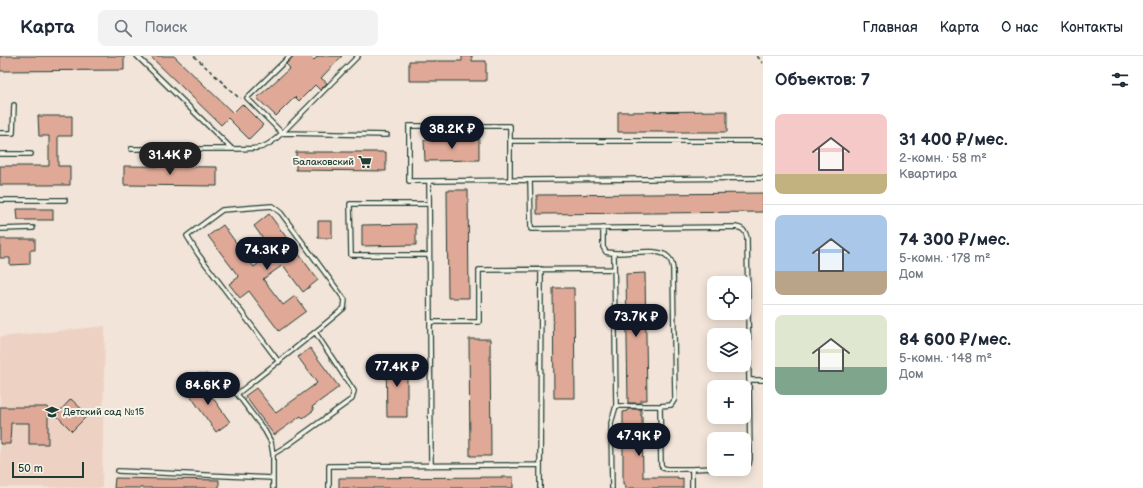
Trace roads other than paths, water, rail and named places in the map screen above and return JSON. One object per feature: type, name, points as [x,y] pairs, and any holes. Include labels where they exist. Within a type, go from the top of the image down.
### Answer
[{"type":"lane","points":[[137,56],[232,149]]},
{"type":"lane","points":[[290,56],[247,98],[282,134],[387,134]]},
{"type":"lane","points":[[131,150],[263,148],[272,143],[282,134],[358,56]]},
{"type":"lane","points":[[0,133],[13,133],[14,105]]},
{"type":"lane","points":[[510,180],[510,126],[409,126],[409,181],[763,178]]},
{"type":"lane","points":[[510,141],[763,141]]},
{"type":"lane","points":[[0,154],[31,154]]},
{"type":"lane","points":[[530,180],[530,229],[742,228],[746,233],[747,238],[749,380]]},
{"type":"lane","points":[[429,181],[431,466]]},
{"type":"lane","points":[[0,200],[65,200]]},
{"type":"lane","points":[[429,204],[350,204],[350,255],[429,255]]},
{"type":"lane","points":[[237,394],[279,362],[344,308],[345,300],[281,213],[272,206],[222,210],[187,236],[198,254],[279,362]]},
{"type":"lane","points":[[0,230],[33,228]]},
{"type":"lane","points":[[603,228],[604,249],[608,252],[657,252],[668,256],[672,262],[673,269],[675,399],[671,405],[616,406]]},
{"type":"lane","points":[[612,488],[611,423],[616,406],[614,252]]},
{"type":"lane","points":[[540,488],[541,269]]},
{"type":"lane","points":[[430,322],[480,322],[479,270],[614,269]]},
{"type":"lane","points":[[273,454],[285,448],[352,399],[354,391],[315,332]]},
{"type":"lane","points":[[190,376],[204,376],[214,379],[237,394],[265,431],[273,454],[272,488]]},
{"type":"lane","points":[[751,380],[763,380]]},
{"type":"lane","points":[[660,406],[661,465],[667,469],[707,468]]},
{"type":"lane","points":[[329,488],[329,466],[540,465]]},
{"type":"lane","points":[[692,469],[692,488]]},
{"type":"lane","points":[[118,472],[272,478]]},
{"type":"place","name":"Балаковский","points":[[365,162]]},
{"type":"place","name":"Детский сад №15","points":[[52,412]]}]
